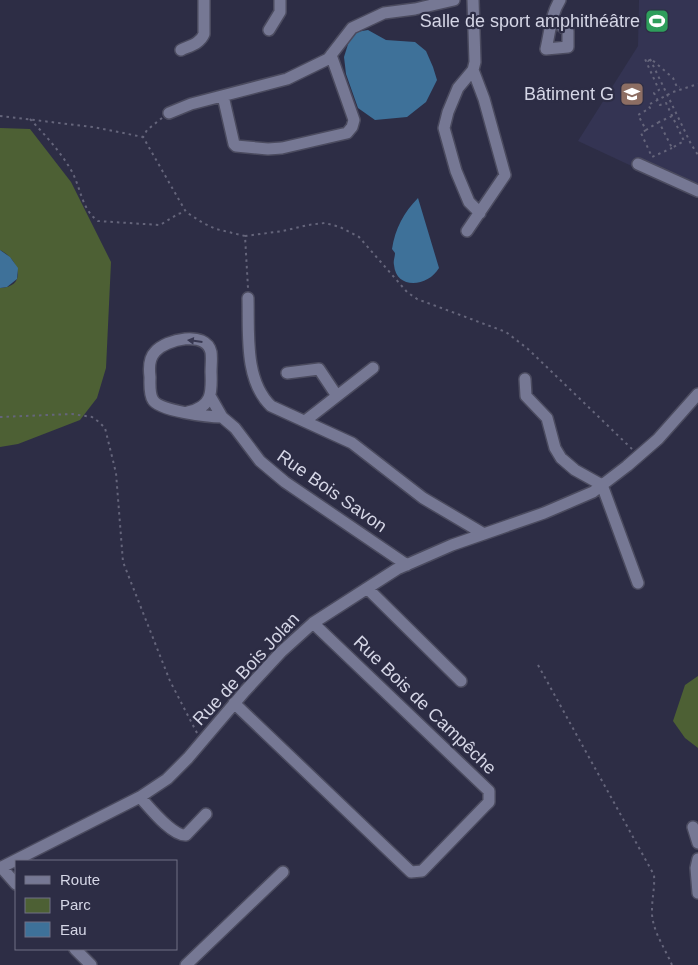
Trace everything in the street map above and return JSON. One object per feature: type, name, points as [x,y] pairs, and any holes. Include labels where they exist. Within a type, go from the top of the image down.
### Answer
[{"type":"street","points":[[181,50],[195,44],[204,34],[204,0]]},
{"type":"street","points":[[269,30],[280,12],[280,0]]},
{"type":"street","points":[[169,112],[191,104],[287,79],[328,59],[352,28],[384,13],[415,9],[454,0]]},
{"type":"street","points":[[467,231],[506,175],[474,70],[473,0]]},
{"type":"street","points":[[552,19],[560,0]]},
{"type":"street","points":[[223,96],[236,146],[268,149],[282,148],[347,133],[352,127],[354,120],[331,55]]},
{"type":"street","points":[[474,70],[458,88],[448,112],[444,128],[456,171],[469,202],[480,213]]},
{"type":"street","points":[[638,164],[698,191]]},
{"type":"street","points":[[248,298],[250,352],[255,379],[262,397],[271,406],[352,442],[423,498],[484,534]]},
{"type":"street","points":[[188,412],[203,407],[212,389],[211,353],[208,346],[200,340],[170,342],[155,352],[150,359],[151,398],[159,406],[173,411],[222,417]]},
{"type":"street","points":[[305,421],[373,368]]},
{"type":"street","points":[[288,373],[319,369],[337,396]]},
{"type":"street","points":[[525,379],[526,396],[547,418],[555,448],[561,458],[575,470],[602,485],[638,583]]},
{"type":"street","name":"Rue Bois Savon","points":[[210,396],[222,417],[235,428],[260,462],[285,482],[407,565]]},
{"type":"street","name":"Rue de Bois Jolan","points":[[1,867],[140,797],[167,779],[281,652],[313,622],[407,565],[452,545],[544,513],[593,492],[658,439],[697,398]]},
{"type":"street","points":[[367,588],[461,681]]},
{"type":"street","name":"Rue Bois de Campêche","points":[[234,703],[411,872],[422,871],[489,802],[489,791],[313,622]]},
{"type":"street","points":[[140,797],[168,826],[182,835],[186,834],[206,814]]},
{"type":"street","points":[[692,827],[698,843]]},
{"type":"street","points":[[698,859],[696,868],[698,893]]},
{"type":"street","points":[[1,867],[15,883]]},
{"type":"street","points":[[186,965],[283,872]]},
{"type":"street","points":[[76,950],[91,965]]},
{"type":"path","points":[[667,95],[659,90],[645,60],[651,59],[673,78],[679,87]]},
{"type":"path","points":[[650,60],[690,144],[698,155]]},
{"type":"path","points":[[646,130],[638,115],[650,108],[648,105],[667,95],[698,84]]},
{"type":"path","points":[[659,90],[654,93],[660,105],[666,103]]},
{"type":"path","points":[[667,95],[666,103],[684,141],[652,158],[641,133],[672,116]]},
{"type":"path","points":[[143,137],[148,130],[169,112]]},
{"type":"path","points":[[0,116],[93,127],[143,137],[186,212],[216,229],[245,236],[325,223],[340,227],[359,237],[407,292],[417,299],[506,332],[528,349],[638,456]]},
{"type":"path","points":[[30,119],[49,139],[72,171],[91,216],[98,220],[160,225],[178,214],[186,212]]},
{"type":"path","points":[[659,122],[672,148]]},
{"type":"path","points":[[245,236],[248,298]]},
{"type":"path","points":[[0,417],[72,414],[92,417],[105,428],[116,473],[123,562],[170,681],[201,742]]},
{"type":"path","points":[[538,665],[654,875],[653,922],[672,965]]},
{"type":"shaded area","points":[[639,0],[698,0],[698,197],[578,141],[638,46]]},
{"type":"green space","points":[[0,128],[30,129],[71,182],[111,262],[106,368],[97,398],[80,420],[18,444],[0,447],[0,288],[14,283],[18,272],[12,260],[0,250]]},
{"type":"green space","points":[[698,676],[698,748],[685,738],[673,721],[685,685]]},
{"type":"water","points":[[368,30],[386,40],[415,42],[426,51],[437,80],[426,102],[407,117],[375,120],[358,108],[346,74],[344,57],[349,41],[356,32]]},
{"type":"water","points":[[418,198],[439,268],[428,279],[413,283],[400,279],[396,273],[394,264],[395,253],[392,249],[401,221],[408,209]]},
{"type":"water","points":[[0,250],[10,257],[18,268],[17,279],[7,287],[0,288]]},
{"type":"place","name":"Salle de sport amphithéâtre","points":[[657,21]]},
{"type":"place","name":"Bâtiment G","points":[[632,94]]}]
